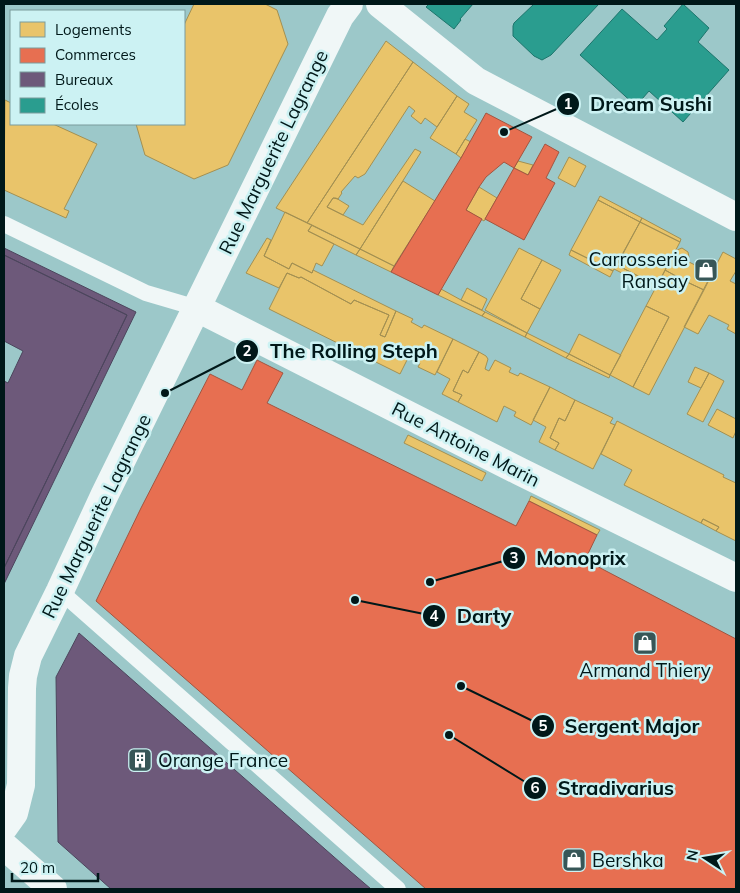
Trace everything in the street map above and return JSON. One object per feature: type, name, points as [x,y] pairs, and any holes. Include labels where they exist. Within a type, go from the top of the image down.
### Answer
[{"type":"street","name":"Rue Marguerite Lagrange","points":[[4,827],[14,812],[21,785],[23,676],[28,656],[105,494],[331,34],[349,4]]},
{"type":"street","points":[[380,4],[476,81],[736,217]]},
{"type":"street","name":"Rue Antoine Marin","points":[[197,308],[519,471],[736,578]]},
{"type":"street","points":[[4,846],[52,889]]},
{"type":"lane","points":[[4,224],[146,293],[197,308]]},
{"type":"lane","points":[[60,591],[398,889]]},
{"type":"building: Logements","points":[[194,4],[265,4],[277,10],[288,44],[228,165],[194,179],[145,155],[136,125],[185,125],[185,23]]},
{"type":"building: Logements","points":[[386,41],[413,62],[307,223],[276,208]]},
{"type":"building: Logements","points":[[413,62],[457,96],[437,127],[425,118],[421,124],[411,116],[415,111],[409,106],[365,174],[358,178],[355,176],[341,192],[338,199],[333,198],[327,207],[363,225],[415,149],[421,152],[360,249],[307,223]]},
{"type":"building: Logements","points":[[457,96],[469,104],[464,112],[477,120],[456,154],[430,138]]},
{"type":"building: Logements","points":[[5,100],[10,102],[10,125],[55,125],[97,144],[64,209],[69,211],[66,218],[4,190]]},
{"type":"building: Logements","points":[[465,139],[471,142],[461,158],[456,154]]},
{"type":"building: Logements","points":[[569,157],[586,166],[575,187],[558,178]]},
{"type":"building: Logements","points":[[518,161],[533,165],[528,175],[514,168]]},
{"type":"building: Logements","points":[[403,181],[435,201],[394,266],[360,249]]},
{"type":"building: Logements","points":[[479,187],[497,198],[484,221],[466,210]]},
{"type":"building: Logements","points":[[600,196],[642,218],[640,222],[598,200]]},
{"type":"building: Logements","points":[[333,198],[349,206],[343,215],[327,207]]},
{"type":"building: Logements","points":[[598,200],[640,222],[613,271],[571,250]]},
{"type":"building: Logements","points":[[285,212],[312,225],[308,231],[334,244],[322,266],[316,263],[312,273],[292,263],[289,269],[264,256]]},
{"type":"building: Logements","points":[[642,218],[681,239],[680,242],[640,222]]},
{"type":"building: Logements","points":[[640,222],[680,242],[657,286],[617,265]]},
{"type":"building: Logements","points":[[312,225],[360,249],[356,255],[308,231]]},
{"type":"building: Logements","points":[[267,238],[271,240],[264,256],[289,269],[292,263],[312,273],[313,270],[396,311],[385,337],[380,335],[389,315],[354,300],[351,304],[301,277],[299,278],[287,273],[279,288],[246,273]]},
{"type":"building: Logements","points":[[519,248],[542,260],[521,299],[540,309],[527,333],[485,310]]},
{"type":"building: Logements","points":[[682,248],[688,252],[689,257],[687,261],[699,267],[702,263],[714,270],[704,290],[687,282],[684,287],[680,284],[683,280],[665,270],[676,249]]},
{"type":"building: Logements","points":[[360,249],[394,266],[391,272],[356,255]]},
{"type":"building: Logements","points":[[571,250],[613,271],[610,277],[569,255]]},
{"type":"building: Logements","points":[[723,252],[736,259],[736,271],[730,281],[736,284],[736,334],[727,329],[729,325],[709,315],[698,334],[684,327]]},
{"type":"building: Logements","points":[[542,260],[561,270],[540,309],[521,299]]},
{"type":"building: Logements","points":[[617,265],[657,286],[655,290],[614,269]]},
{"type":"building: Logements","points":[[665,270],[683,280],[680,284],[684,287],[687,282],[704,290],[649,395],[633,387],[669,317],[646,306]]},
{"type":"building: Logements","points":[[287,273],[299,278],[301,277],[351,304],[354,300],[389,315],[380,335],[385,337],[396,311],[413,319],[411,322],[422,328],[424,325],[453,339],[435,375],[418,367],[420,363],[408,358],[400,374],[269,309]]},
{"type":"building: Logements","points":[[467,288],[487,299],[482,310],[461,300]]},
{"type":"building: Logements","points":[[441,289],[485,312],[482,316],[438,295]]},
{"type":"building: Logements","points":[[646,306],[669,317],[633,387],[610,375]]},
{"type":"building: Logements","points":[[485,312],[527,333],[525,337],[482,316]]},
{"type":"building: Logements","points":[[527,333],[569,354],[566,358],[525,337]]},
{"type":"building: Logements","points":[[579,334],[621,355],[610,375],[569,354]]},
{"type":"building: Logements","points":[[453,339],[479,352],[468,373],[463,370],[453,391],[462,395],[458,402],[442,394],[450,379],[437,372]]},
{"type":"building: Logements","points":[[479,352],[488,359],[485,369],[489,371],[495,360],[511,368],[509,372],[518,376],[520,373],[550,387],[531,425],[514,416],[516,412],[504,406],[497,422],[458,402],[462,395],[453,391],[463,370],[468,373]]},
{"type":"building: Logements","points":[[569,354],[610,375],[609,378],[566,358]]},
{"type":"building: Logements","points":[[695,367],[709,373],[701,388],[688,382]]},
{"type":"building: Logements","points":[[709,373],[724,381],[703,422],[687,414]]},
{"type":"building: Logements","points":[[550,387],[575,400],[565,421],[559,418],[550,438],[559,443],[555,450],[539,442],[546,427],[533,420]]},
{"type":"building: Logements","points":[[575,400],[613,418],[610,423],[615,425],[593,469],[555,450],[559,443],[550,438],[559,418],[565,421]]},
{"type":"building: Logements","points":[[717,409],[736,419],[736,431],[733,438],[708,425]]},
{"type":"building: Logements","points":[[617,421],[724,475],[723,477],[736,483],[736,541],[716,531],[719,527],[703,519],[701,523],[624,485],[632,470],[601,454]]},
{"type":"building: Logements","points":[[408,435],[486,473],[482,481],[404,443]]},
{"type":"building: Logements","points":[[531,496],[600,530],[597,535],[529,501]]},
{"type":"building: Logements","points":[[703,519],[719,527],[716,531],[701,523]]},
{"type":"building: Commerces","points":[[486,113],[532,137],[514,168],[504,162],[486,177],[479,187],[466,210],[482,219],[438,295],[391,272],[461,158]]},
{"type":"building: Commerces","points":[[545,144],[559,152],[546,178],[555,183],[524,240],[485,219],[514,168],[528,175]]},
{"type":"building: Commerces","points":[[257,360],[283,373],[267,403],[516,526],[529,501],[597,535],[585,560],[736,639],[736,889],[426,889],[96,601],[141,508],[210,374],[242,390]]},
{"type":"building: Bureaux","points":[[4,248],[136,312],[4,584],[4,568],[127,315],[4,255]]},
{"type":"building: Bureaux","points":[[4,255],[127,315],[4,568],[4,381],[8,383],[23,351],[4,341]]},
{"type":"building: Bureaux","name":"Orange France","points":[[79,633],[371,889],[111,889],[58,842],[56,677]]},
{"type":"building: Écoles","points":[[429,4],[473,4],[454,29],[426,7]]},
{"type":"building: Écoles","points":[[534,4],[599,4],[551,55],[542,60],[534,56],[513,36],[514,23]]},
{"type":"building: Écoles","points":[[683,4],[709,28],[698,42],[729,70],[683,122],[649,91],[636,106],[580,55],[622,9],[657,40],[667,29],[664,26]]},
{"type":"place","name":"Dream Sushi","points":[[504,132]]},
{"type":"place","name":"Carrosserie Ransay","points":[[706,270]]},
{"type":"place","name":"The Rolling Steph","points":[[165,393]]},
{"type":"place","name":"Monoprix","points":[[430,582]]},
{"type":"place","name":"Darty","points":[[355,600]]},
{"type":"place","name":"Armand Thiery","points":[[645,643]]},
{"type":"place","name":"Sergent Major","points":[[461,686]]},
{"type":"place","name":"Stradivarius","points":[[449,735]]},
{"type":"place","name":"Orange France","points":[[140,760]]},
{"type":"place","name":"Bershka","points":[[574,860]]}]
